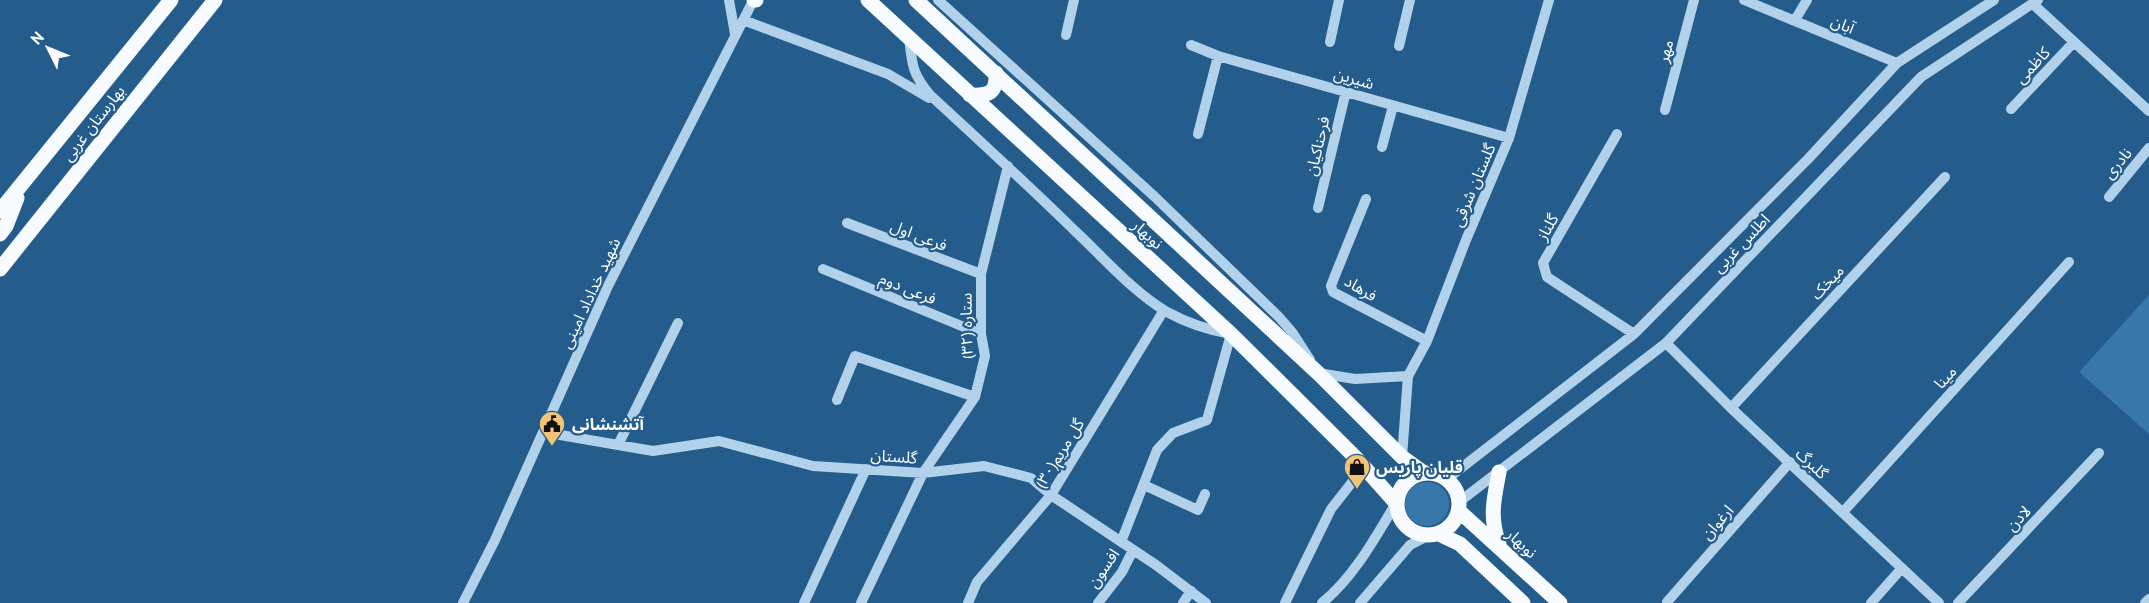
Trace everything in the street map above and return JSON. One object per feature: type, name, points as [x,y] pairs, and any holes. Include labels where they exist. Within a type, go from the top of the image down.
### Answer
[{"type":"main road","name":"بهارستان غربی","points":[[0,211],[171,0]]},
{"type":"main road","name":"بهارستان غربی","points":[[0,269],[215,0]]},
{"type":"main road","name":"نوبهار","points":[[868,0],[1231,333],[1365,467],[1396,503]]},
{"type":"main road","name":"نوبهار","points":[[916,0],[1319,374],[1402,457],[1424,473]]},
{"type":"main road","points":[[970,95],[982,96],[991,92],[996,84],[996,73]]},
{"type":"main road","points":[[0,234],[6,226],[24,181]]},
{"type":"main road","points":[[1499,472],[1492,506],[1493,528],[1500,547]]},
{"type":"main road","points":[[1434,534],[1452,525],[1459,507],[1456,489],[1447,479],[1440,475],[1424,473],[1408,480],[1398,494],[1396,503],[1401,520],[1413,532],[1434,534],[1460,544],[1523,603]]},
{"type":"main road","name":"نوبهار","points":[[1459,507],[1560,603]]},
{"type":"street","points":[[729,0],[735,34]]},
{"type":"street","name":"شهید خداداد امینی","points":[[463,603],[495,540],[608,286],[754,0]]},
{"type":"street","points":[[938,0],[1155,197],[1278,316],[1292,332],[1319,374],[1355,379],[1408,376]]},
{"type":"street","points":[[1066,35],[1074,0]]},
{"type":"street","points":[[1330,42],[1339,0]]},
{"type":"street","points":[[1399,46],[1410,0]]},
{"type":"street","name":"گلستان شرقی","points":[[1402,457],[1408,376],[1427,341],[1509,138],[1549,0]]},
{"type":"street","name":"مهر","points":[[1665,110],[1694,0]]},
{"type":"street","name":"آبان","points":[[1744,0],[1897,63]]},
{"type":"street","points":[[1795,20],[1807,0]]},
{"type":"street","name":"اطلس غربی","points":[[1447,479],[1634,334],[1808,159],[1897,63],[1994,0]]},
{"type":"street","points":[[2035,2],[2074,42],[2149,111]]},
{"type":"street","name":"اطلس غربی","points":[[1459,507],[1499,472],[1666,343],[1921,77],[2035,2]]},
{"type":"street","points":[[743,20],[888,74],[942,106]]},
{"type":"street","points":[[909,38],[913,70],[918,81],[1138,291],[1164,310],[1204,329],[1231,333],[1207,420],[1173,433],[1157,450],[1121,542]]},
{"type":"street","name":"کاظمی","points":[[2011,109],[2074,42]]},
{"type":"street","name":"شیرین","points":[[1191,45],[1218,56],[1509,138]]},
{"type":"street","points":[[1198,134],[1218,56]]},
{"type":"street","name":"فرحناکیان","points":[[1318,208],[1346,91]]},
{"type":"street","points":[[1382,147],[1393,106]]},
{"type":"street","name":"گلناز","points":[[1617,134],[1544,262],[1547,277],[1634,334]]},
{"type":"street","name":"نادری","points":[[2109,196],[2149,148]]},
{"type":"street","name":"ستاره (۳۲)","points":[[861,603],[924,473],[975,397],[985,356],[981,334],[981,274],[1008,166]]},
{"type":"street","name":"میخک","points":[[1731,408],[1945,177]]},
{"type":"street","name":"فرهاد","points":[[1366,198],[1331,286],[1333,292],[1427,341]]},
{"type":"street","name":"فرعی اول","points":[[847,223],[981,274]]},
{"type":"street","name":"مینا","points":[[1843,512],[2069,262]]},
{"type":"street","name":"فرعی دوم","points":[[823,269],[981,334]]},
{"type":"street","name":"گل مریم(۳۰)","points":[[968,603],[977,582],[1051,495],[1164,310]]},
{"type":"street","points":[[618,445],[678,323]]},
{"type":"street","name":"گلبرگ","points":[[1666,343],[1731,408],[1939,603]]},
{"type":"street","points":[[837,400],[855,356],[975,397]]},
{"type":"street","name":"گلستان","points":[[543,432],[653,451],[719,441],[813,466],[924,473],[984,466],[1031,478],[1051,495],[1206,603]]},
{"type":"street","name":"لادن","points":[[1958,603],[2099,453]]},
{"type":"street","name":"ارغوان","points":[[1667,602],[1790,462]]},
{"type":"street","points":[[1284,603],[1331,509],[1365,467]]},
{"type":"street","points":[[804,603],[866,469]]},
{"type":"street","points":[[1144,485],[1198,510],[1205,494]]},
{"type":"street","points":[[1322,603],[1332,595],[1367,551],[1396,503]]},
{"type":"street","points":[[1360,603],[1410,545],[1434,534]]},
{"type":"street","name":"افسون","points":[[1098,603],[1122,572],[1133,550]]},
{"type":"street","points":[[1871,603],[1902,568]]},
{"type":"street","points":[[1183,603],[1191,591]]},
{"type":"street","points":[[2145,603],[2149,599]]},
{"type":"shaded area","points":[[2149,295],[2149,434],[2079,372]]},
{"type":"shaded area","points":[[1427,482],[1443,488],[1449,504],[1443,520],[1427,526],[1411,520],[1405,504],[1411,488]]},
{"type":"place","name":"آتشنشانی","points":[[552,447]]},
{"type":"place","name":"قلیان پاریس","points":[[1357,490]]}]
